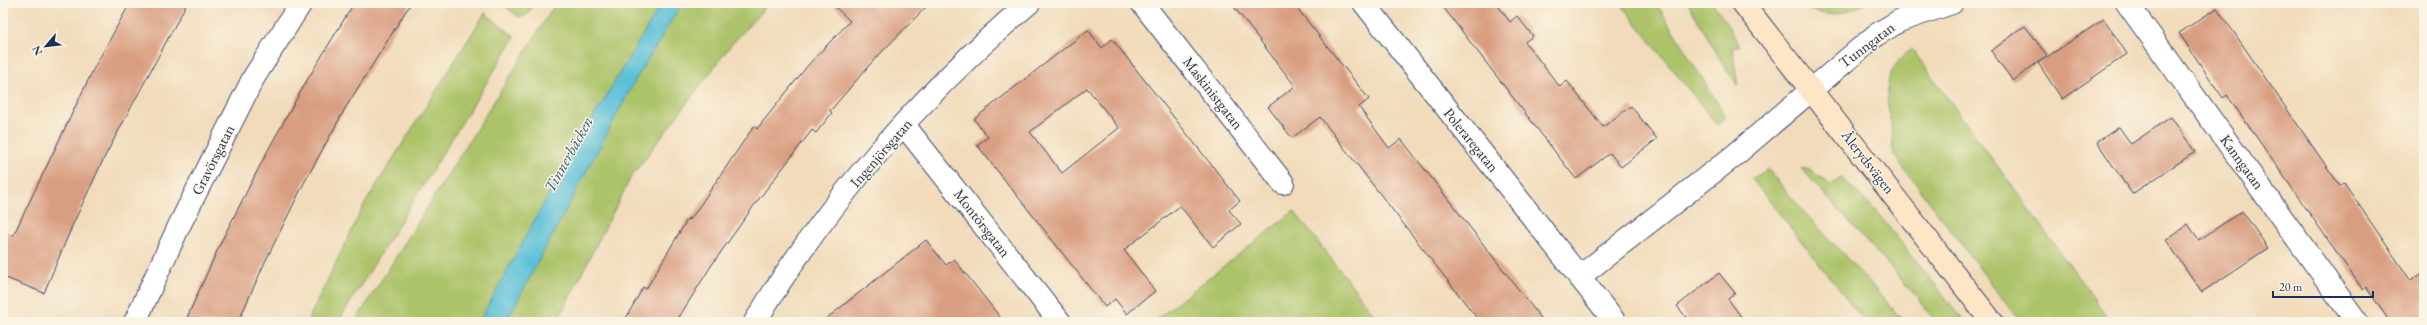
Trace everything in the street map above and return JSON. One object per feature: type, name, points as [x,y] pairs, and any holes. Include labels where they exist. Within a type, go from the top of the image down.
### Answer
[{"type":"main road","name":"Ålerydsvägen","points":[[1743,3],[1992,322]]},
{"type":"street","name":"Gravörsgatan","points":[[135,322],[179,226],[254,77],[301,3]]},
{"type":"street","name":"Ingenjörsgatan","points":[[755,322],[834,207],[904,125],[984,42],[1029,3]]},
{"type":"street","name":"Maskinistgatan","points":[[1142,3],[1283,183]]},
{"type":"street","name":"Poleraregatan","points":[[1364,3],[1615,322]]},
{"type":"street","name":"Tunngatan","points":[[1812,90],[1876,35],[1899,21],[1952,3]]},
{"type":"street","name":"Kanngatan","points":[[2126,3],[2357,322]]},
{"type":"street","points":[[1579,277],[1735,155],[1812,90]]},
{"type":"street","name":"Montörsgatan","points":[[904,125],[1060,322]]},
{"type":"green space","points":[[500,3],[535,3],[527,15],[519,17]]},
{"type":"green space","points":[[556,3],[769,3],[731,45],[631,177],[557,322],[355,322]]},
{"type":"green space","points":[[1620,3],[1656,3],[1726,117],[1717,125]]},
{"type":"green space","points":[[1688,3],[1712,3],[1727,23],[1739,46],[1732,48],[1738,85],[1727,71]]},
{"type":"green space","points":[[1795,3],[1867,3],[1839,13],[1823,14]]},
{"type":"green space","points":[[485,13],[515,37],[338,322],[307,322],[364,205]]},
{"type":"green space","points":[[1912,49],[2111,322],[2020,322],[1894,155],[1887,95],[1888,85],[1890,76],[1895,67]]},
{"type":"green space","points":[[1801,168],[1810,170],[1831,185],[1841,177],[1875,210],[1965,322],[1936,322],[1917,297]]},
{"type":"green space","points":[[1768,169],[1784,189],[1904,322],[1865,322],[1752,179]]},
{"type":"green space","points":[[1294,211],[1380,322],[1153,322]]},
{"type":"water","points":[[662,3],[682,3],[637,77],[506,322],[479,322],[563,168]]},
{"type":"building","points":[[130,3],[187,3],[104,158],[73,224],[44,293],[3,277],[3,232],[13,236],[93,70]]},
{"type":"building","points":[[354,3],[411,3],[346,107],[304,183],[265,262],[238,322],[185,322],[222,240],[268,150],[306,82]]},
{"type":"building","points":[[831,3],[930,3],[873,61],[830,111],[832,113],[816,133],[812,130],[755,204],[711,266],[676,322],[624,322],[643,287],[646,289],[688,218],[690,220],[754,126],[757,129],[809,64],[850,21]]},
{"type":"building","points":[[1231,3],[1293,3],[1369,99],[1359,107],[1389,148],[1401,139],[1544,322],[1480,322],[1320,117],[1292,138],[1268,107],[1295,86]]},
{"type":"building","points":[[1440,3],[1496,3],[1510,22],[1517,16],[1533,36],[1525,42],[1560,87],[1567,81],[1603,127],[1631,106],[1657,139],[1621,167],[1610,153],[1576,179]]},
{"type":"building","points":[[2217,8],[2340,186],[2344,183],[2411,281],[2424,272],[2424,322],[2390,322],[2366,287],[2363,290],[2227,95],[2223,98],[2179,33]]},
{"type":"building","points":[[2104,19],[2127,54],[2062,99],[2038,63]]},
{"type":"building","points":[[2025,26],[2047,55],[2013,81],[1991,51]]},
{"type":"building","points":[[1088,30],[1102,48],[1112,39],[1240,201],[1229,210],[1241,224],[1213,247],[1180,206],[1124,250],[1155,291],[1127,314],[1115,299],[1105,307],[977,145],[988,137],[974,119]],"holes":[[[1087,88],[1119,128],[1062,173],[1030,132]]]},
{"type":"building","points":[[2171,117],[2195,152],[2132,194],[2097,142],[2119,127],[2131,144]]},
{"type":"building","points":[[2242,211],[2268,248],[2202,292],[2166,240],[2188,224],[2199,240]]},
{"type":"building","points":[[926,240],[946,265],[954,259],[1004,322],[822,322]]},
{"type":"building","points":[[1719,273],[1735,293],[1728,299],[1745,322],[1690,322],[1677,306]]},
{"type":"water label","name":"Tinnerbäcken","points":[[568,154]]}]
